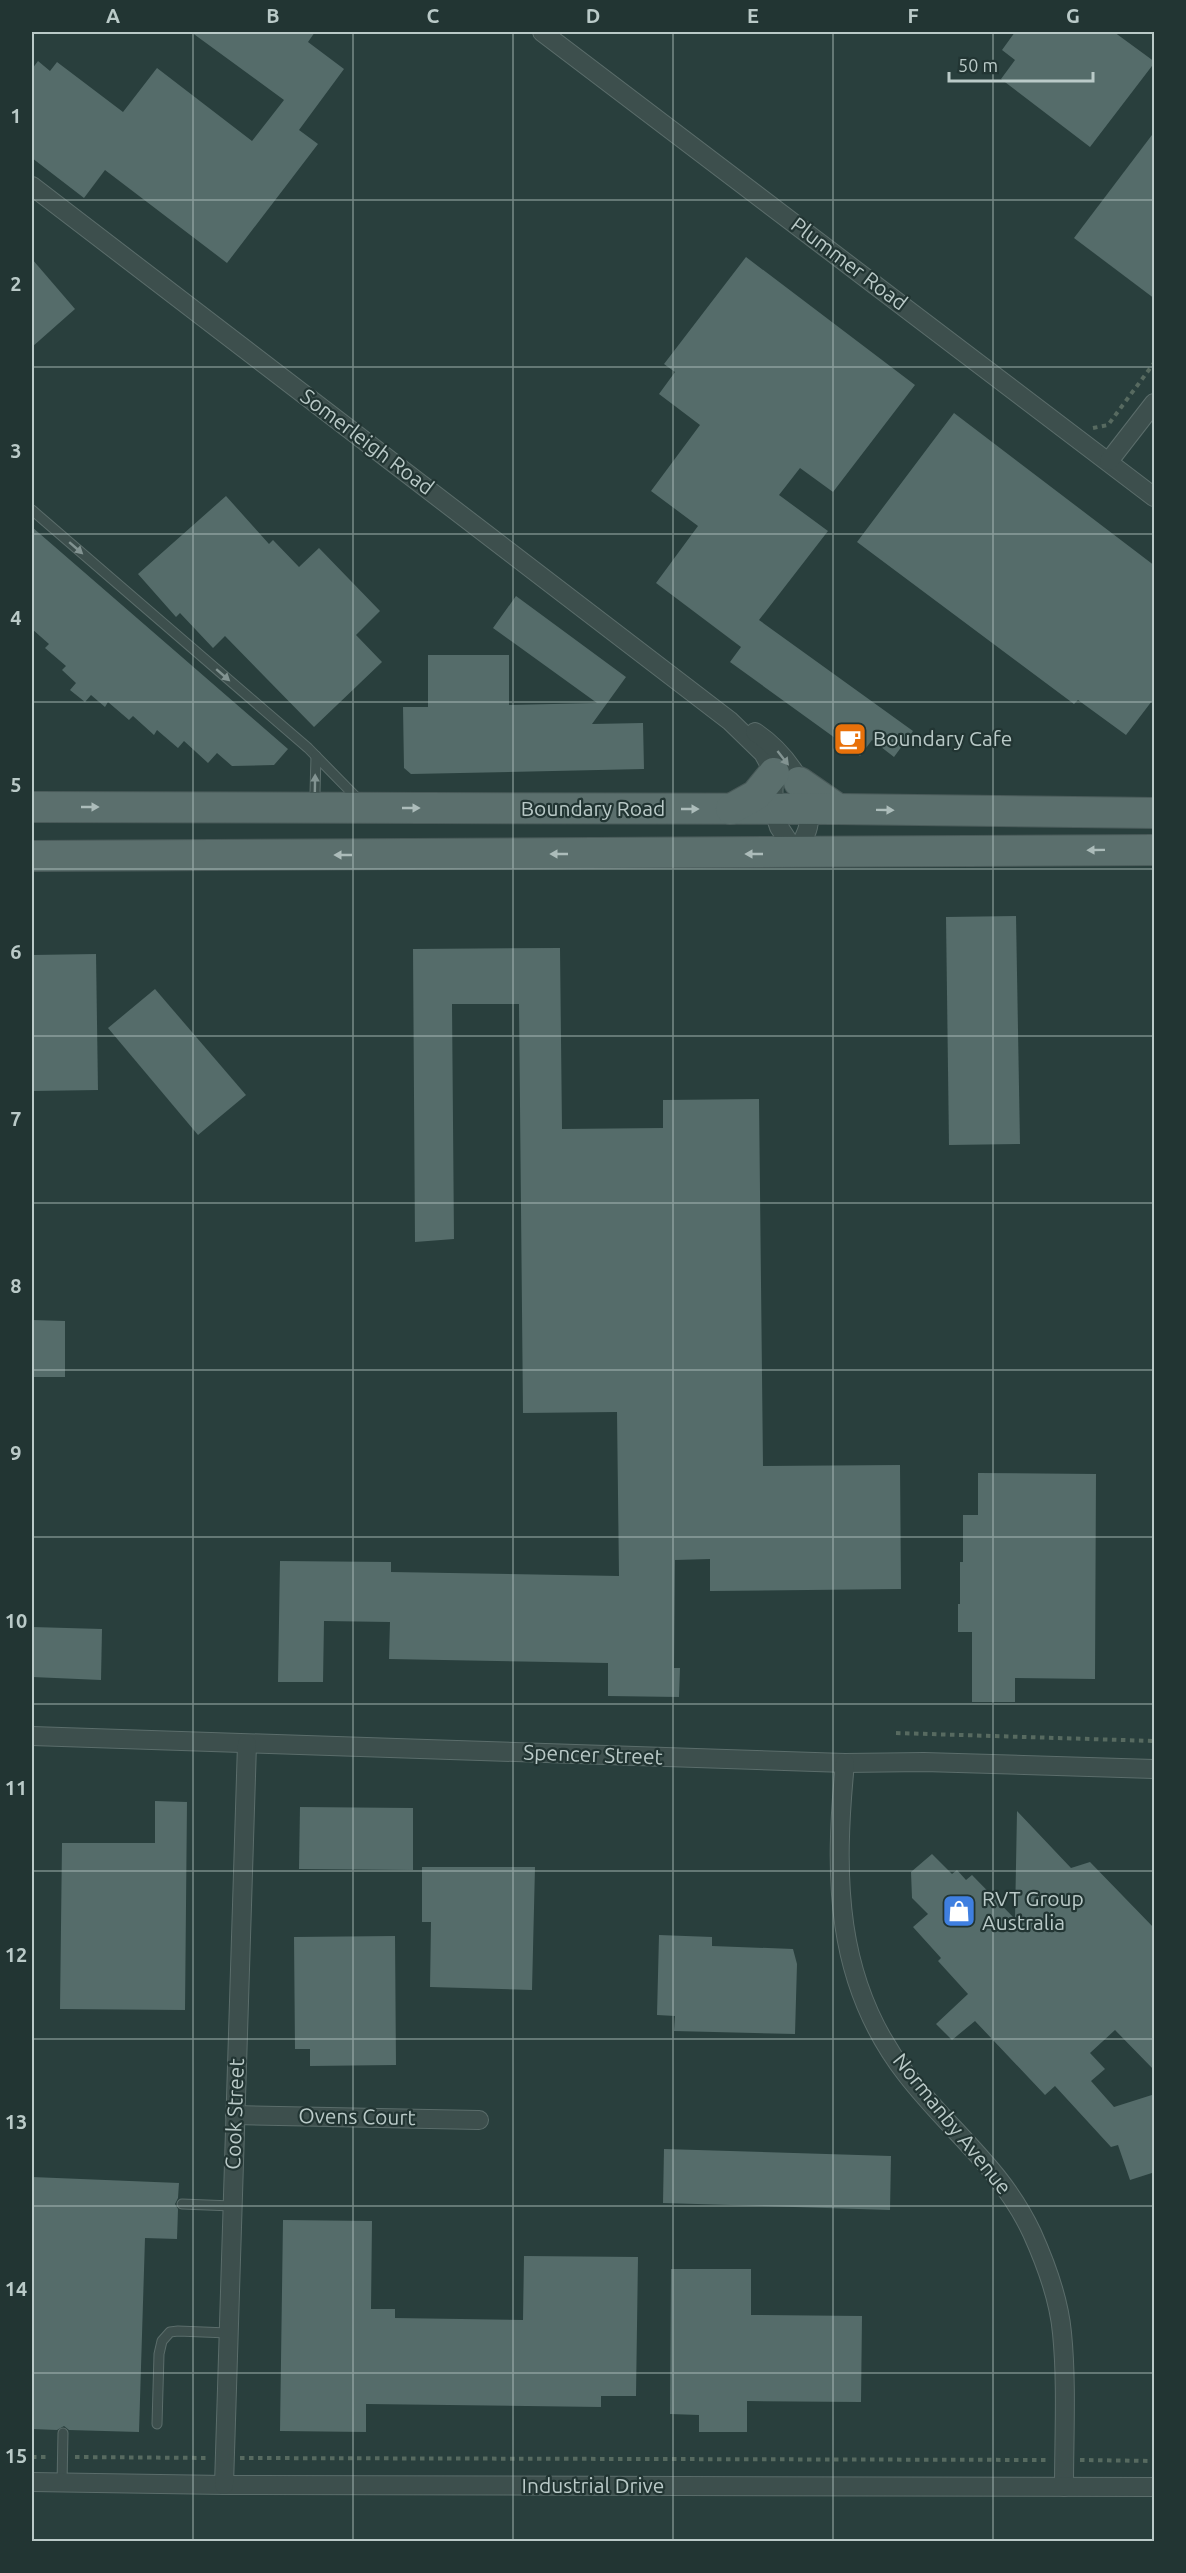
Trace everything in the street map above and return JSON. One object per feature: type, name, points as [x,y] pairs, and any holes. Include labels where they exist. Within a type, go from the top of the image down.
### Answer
[{"type":"main road","points":[[731,809],[756,795],[805,793]]},
{"type":"main road","name":"Boundary Road","points":[[32,807],[773,809],[805,793],[1155,813]]},
{"type":"main road","points":[[32,856],[1155,850]]},
{"type":"street","name":"Plummer Road","points":[[542,32],[1155,497]]},
{"type":"street","name":"Somerleigh Road","points":[[32,186],[703,698],[753,741],[805,793]]},
{"type":"street","points":[[1109,461],[1155,403]]},
{"type":"street","name":"Somerleigh Road","points":[[703,698],[768,741],[784,757],[805,793]]},
{"type":"street","points":[[796,853],[808,827],[805,793]]},
{"type":"street","points":[[773,809],[779,827],[796,853]]},
{"type":"street","name":"Spencer Street","points":[[32,1736],[845,1763],[924,1762],[1155,1769]]},
{"type":"street","name":"Cook Street","points":[[224,2485],[247,1744]]},
{"type":"street","name":"Normanby Avenue","points":[[845,1763],[839,1858],[841,1910],[848,1952],[859,1989],[878,2029],[906,2074],[988,2163],[1015,2202],[1032,2233],[1046,2270],[1062,2331],[1064,2487]]},
{"type":"street","name":"Ovens Court","points":[[235,2115],[479,2120]]},
{"type":"street","name":"Industrial Drive","points":[[32,2482],[224,2485],[1155,2487]]},
{"type":"lane","points":[[32,510],[316,756],[367,808]]},
{"type":"lane","points":[[307,808],[313,801],[315,793],[316,756]]},
{"type":"lane","points":[[182,2204],[232,2206]]},
{"type":"lane","points":[[157,2424],[159,2354],[162,2341],[170,2332],[178,2331],[228,2333]]},
{"type":"lane","points":[[62,2482],[63,2433]]},
{"type":"path","points":[[1091,428],[1108,425],[1155,363]]},
{"type":"path","points":[[896,1733],[1155,1741]]},
{"type":"path","points":[[32,2457],[1155,2461]]},
{"type":"building","points":[[191,32],[315,32],[308,42],[344,69],[299,130],[318,144],[227,263],[105,170],[84,198],[32,158],[32,69],[38,61],[50,71],[57,62],[123,112],[157,68],[252,141],[284,100]]},
{"type":"building","points":[[1015,32],[1114,32],[1155,62],[1090,147],[1001,79],[1015,60],[1002,50]]},
{"type":"building","points":[[1155,131],[1155,299],[1074,238]]},
{"type":"building","points":[[746,257],[915,385],[833,492],[800,468],[779,495],[828,531],[759,620],[913,731],[894,757],[872,740],[860,756],[730,662],[741,647],[656,583],[698,526],[651,491],[700,425],[659,394],[675,372],[664,364]]},
{"type":"building","points":[[32,259],[75,309],[32,347]]},
{"type":"building","points":[[954,413],[1155,566],[1155,697],[1126,735],[1078,700],[1074,704],[857,542]]},
{"type":"building","points":[[226,496],[269,544],[273,540],[299,567],[319,548],[380,611],[356,635],[382,662],[314,727],[225,636],[213,648],[180,613],[176,617],[138,574]]},
{"type":"building","points":[[32,527],[288,749],[274,765],[232,766],[217,753],[208,763],[184,741],[178,748],[157,730],[154,735],[133,716],[129,720],[108,702],[105,707],[91,695],[85,702],[70,690],[76,683],[62,670],[66,666],[45,648],[49,644],[32,629]]},
{"type":"building","points":[[516,596],[626,677],[592,724],[643,723],[644,769],[411,774],[404,768],[403,707],[428,707],[428,655],[509,655],[509,705],[597,703],[493,628]]},
{"type":"building","points":[[1016,916],[1020,1144],[949,1145],[946,917]]},
{"type":"building","points":[[560,948],[562,1129],[663,1128],[663,1100],[759,1099],[763,1466],[900,1465],[901,1589],[710,1591],[710,1559],[675,1560],[674,1668],[680,1668],[679,1697],[608,1696],[608,1663],[389,1659],[390,1622],[324,1621],[323,1682],[278,1682],[280,1561],[391,1562],[391,1572],[619,1576],[617,1412],[523,1413],[519,1004],[452,1004],[454,1239],[415,1242],[413,949]]},
{"type":"building","points":[[96,954],[98,1090],[32,1091],[32,955]]},
{"type":"building","points":[[155,989],[246,1095],[198,1135],[108,1028]]},
{"type":"building","points":[[32,1320],[65,1321],[65,1377],[32,1377]]},
{"type":"building","points":[[978,1473],[1096,1474],[1095,1679],[1015,1678],[1015,1702],[972,1702],[972,1632],[958,1632],[958,1604],[960,1604],[960,1562],[963,1562],[963,1515],[978,1515]]},
{"type":"building","points":[[32,1627],[102,1629],[101,1680],[32,1677]]},
{"type":"building","points":[[155,1801],[187,1802],[185,2010],[60,2009],[62,1843],[155,1843]]},
{"type":"building","points":[[300,1807],[413,1808],[413,1870],[299,1869]]},
{"type":"building","points":[[1017,1811],[1071,1868],[1090,1862],[1155,1929],[1155,2071],[1115,2030],[1090,2053],[1105,2069],[1091,2081],[1114,2107],[1155,2094],[1155,2172],[1130,2180],[1118,2145],[1111,2147],[1055,2086],[1045,2095],[975,2021],[952,2040],[936,2024],[968,1994],[938,1961],[941,1958],[913,1927],[928,1914],[912,1898],[911,1872],[932,1854],[952,1874],[957,1870],[966,1880],[972,1875],[1015,1919]]},
{"type":"building","points":[[422,1867],[535,1867],[532,1990],[430,1987],[431,1922],[422,1922]]},
{"type":"building","points":[[659,1935],[712,1937],[712,1946],[793,1949],[797,1964],[795,2034],[674,2031],[675,2016],[657,2015]]},
{"type":"building","points":[[395,1936],[396,2065],[310,2066],[310,2049],[295,2049],[294,1937]]},
{"type":"building","points":[[664,2149],[891,2156],[890,2210],[663,2203]]},
{"type":"building","points":[[32,2177],[179,2183],[178,2198],[175,2204],[178,2209],[177,2239],[145,2238],[139,2432],[69,2430],[64,2426],[57,2430],[32,2429]]},
{"type":"building","points":[[283,2220],[372,2221],[371,2309],[395,2309],[395,2318],[523,2320],[524,2256],[638,2257],[636,2396],[601,2396],[601,2407],[366,2404],[366,2432],[280,2431]]},
{"type":"building","points":[[671,2269],[751,2269],[751,2315],[862,2316],[861,2402],[747,2401],[747,2432],[699,2432],[699,2415],[670,2414]]},
{"type":"place","name":"Boundary Cafe","points":[[850,739]]},
{"type":"place","name":"RVT Group Australia","points":[[959,1911]]}]
